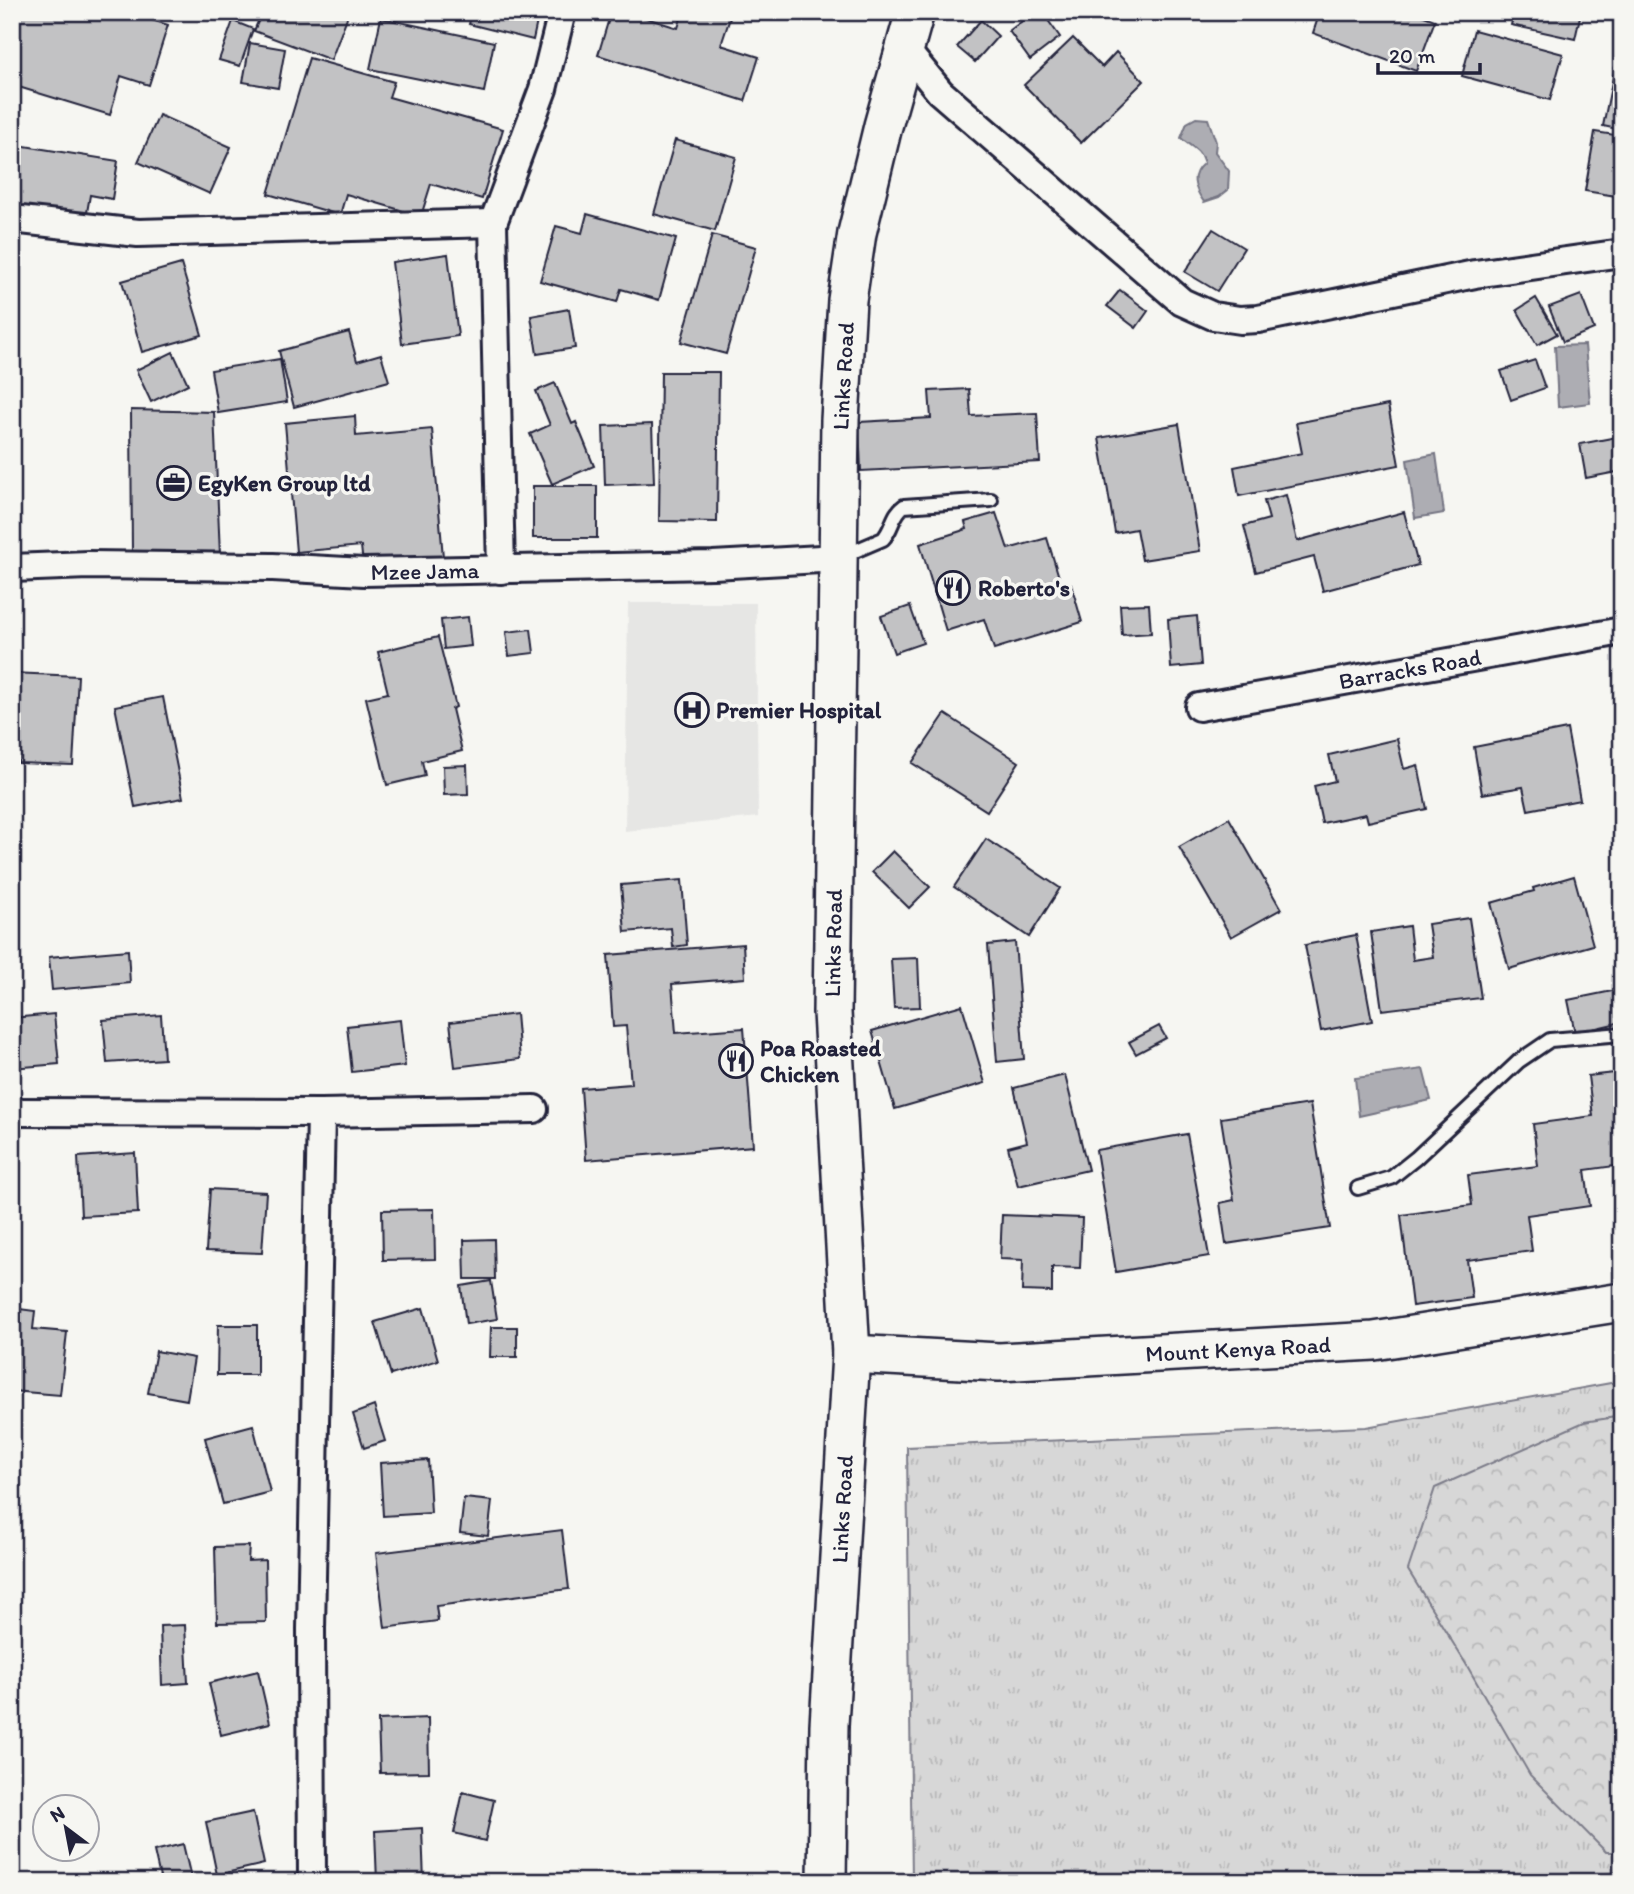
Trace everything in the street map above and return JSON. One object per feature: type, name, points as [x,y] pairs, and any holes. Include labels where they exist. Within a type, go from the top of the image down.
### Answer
[{"type":"main road","name":"Links Road","points":[[827,1882],[829,1725],[851,1354],[832,1012],[840,419],[847,300],[857,233],[915,12]]},
{"type":"main road","name":"Mount Kenya Road","points":[[851,1354],[999,1362],[1374,1341],[1622,1302]]},
{"type":"street","points":[[501,570],[493,223],[543,89],[562,12]]},
{"type":"street","points":[[904,48],[940,92],[1145,271],[1182,302],[1213,316],[1240,320],[1258,318],[1475,274],[1622,253]]},
{"type":"street","points":[[12,219],[138,233],[493,223]]},
{"type":"street","name":"Mzee Jama","points":[[12,568],[102,565],[273,566],[364,572],[713,565],[838,558]]},
{"type":"street","name":"Barracks Road","points":[[1199,707],[1622,631]]},
{"type":"street","points":[[12,1112],[321,1113],[534,1109]]},
{"type":"street","points":[[312,1882],[311,1642],[321,1113]]},
{"type":"lane","points":[[838,558],[883,539],[897,513],[904,506],[991,500]]},
{"type":"lane","points":[[1358,1188],[1391,1178],[1426,1149],[1519,1061],[1550,1040],[1622,1034]]},
{"type":"shaded area","points":[[1196,118],[1208,119],[1216,142],[1215,152],[1229,171],[1228,190],[1219,197],[1204,202],[1198,192],[1195,177],[1204,163],[1198,151],[1181,138],[1187,123]]},
{"type":"shaded area","points":[[1585,345],[1590,403],[1558,407],[1555,346]]},
{"type":"shaded area","points":[[1436,454],[1444,513],[1415,518],[1407,460]]},
{"type":"shaded area","name":"Premier Hospital","points":[[628,603],[756,603],[758,817],[625,831]]},
{"type":"shaded area","points":[[1423,1069],[1431,1100],[1359,1116],[1355,1078]]},
{"type":"green space","points":[[1622,1381],[1622,1882],[912,1882],[907,1447],[1366,1427]]},
{"type":"green space","points":[[1622,1416],[1622,1852],[1606,1852],[1530,1775],[1408,1570],[1435,1488],[1584,1422]]},
{"type":"green space","points":[[1622,1872],[1622,1882],[1583,1882],[1580,1877]]},
{"type":"building","points":[[13,12],[126,12],[168,25],[149,85],[121,76],[110,115],[12,85]]},
{"type":"building","points":[[262,12],[349,12],[331,60],[254,31]]},
{"type":"building","points":[[472,12],[539,12],[533,40],[469,24]]},
{"type":"building","points":[[611,12],[627,12],[678,28],[683,12],[732,12],[721,45],[759,57],[745,101],[598,55]]},
{"type":"building","points":[[1034,12],[1042,12],[1060,37],[1030,60],[1009,31]]},
{"type":"building","points":[[1320,12],[1413,12],[1435,20],[1416,71],[1313,33]]},
{"type":"building","points":[[1514,12],[1581,12],[1575,39],[1511,25]]},
{"type":"building","points":[[381,18],[494,42],[484,92],[370,69]]},
{"type":"building","points":[[981,20],[998,36],[975,62],[957,47]]},
{"type":"building","points":[[233,21],[253,29],[240,66],[219,60]]},
{"type":"building","points":[[1474,30],[1563,54],[1550,100],[1462,76]]},
{"type":"building","points":[[1073,38],[1102,67],[1116,52],[1144,81],[1081,143],[1024,85]]},
{"type":"building","points":[[250,43],[285,49],[278,88],[243,82]]},
{"type":"building","points":[[309,58],[394,82],[389,97],[503,129],[482,199],[431,184],[421,216],[346,194],[340,215],[268,194]]},
{"type":"building","points":[[1615,67],[1622,68],[1622,130],[1603,126]]},
{"type":"building","points":[[159,115],[231,147],[210,194],[138,162]]},
{"type":"building","points":[[1595,132],[1622,136],[1622,197],[1585,191]]},
{"type":"building","points":[[675,140],[736,157],[715,231],[654,214]]},
{"type":"building","points":[[12,144],[118,161],[112,199],[90,195],[85,224],[12,212]]},
{"type":"building","points":[[587,214],[676,239],[659,300],[621,289],[617,302],[540,281],[556,226],[582,233]]},
{"type":"building","points":[[1213,229],[1244,248],[1217,291],[1185,272]]},
{"type":"building","points":[[712,235],[756,247],[726,354],[681,342]]},
{"type":"building","points":[[448,254],[458,336],[402,344],[392,262]]},
{"type":"building","points":[[181,264],[202,335],[142,352],[122,281]]},
{"type":"building","points":[[1120,290],[1148,311],[1136,328],[1107,306]]},
{"type":"building","points":[[1581,295],[1594,329],[1563,342],[1549,307]]},
{"type":"building","points":[[1536,298],[1557,334],[1537,345],[1517,310]]},
{"type":"building","points":[[1622,306],[1622,380],[1615,307]]},
{"type":"building","points":[[569,309],[575,348],[537,354],[531,316]]},
{"type":"building","points":[[349,332],[357,361],[381,354],[389,381],[294,407],[279,351]]},
{"type":"building","points":[[173,352],[188,384],[151,402],[136,370]]},
{"type":"building","points":[[280,359],[287,402],[218,413],[211,370]]},
{"type":"building","points":[[1535,360],[1545,388],[1511,400],[1501,371]]},
{"type":"building","points":[[661,372],[719,372],[717,522],[659,521]]},
{"type":"building","points":[[555,383],[572,424],[576,422],[594,466],[552,484],[530,434],[550,425],[536,391]]},
{"type":"building","points":[[969,389],[971,416],[1037,413],[1040,462],[861,471],[859,422],[931,418],[929,391]]},
{"type":"building","points":[[1388,405],[1399,465],[1239,496],[1234,467],[1302,453],[1296,423]]},
{"type":"building","name":"EgyKen Group ltd","points":[[131,410],[214,412],[220,555],[132,553]]},
{"type":"building","points":[[355,416],[356,436],[432,429],[443,557],[363,565],[361,546],[296,552],[285,423]]},
{"type":"building","points":[[652,424],[654,483],[605,485],[603,426]]},
{"type":"building","points":[[1179,424],[1200,551],[1142,560],[1136,529],[1115,533],[1099,438]]},
{"type":"building","points":[[1622,436],[1622,471],[1586,478],[1580,444]]},
{"type":"building","points":[[533,486],[597,486],[597,538],[533,538]]},
{"type":"building","points":[[1286,495],[1297,541],[1404,512],[1418,565],[1323,591],[1314,557],[1256,572],[1244,526],[1269,519],[1264,501]]},
{"type":"building","points":[[996,513],[1008,549],[1047,538],[1062,587],[1071,584],[1082,622],[994,649],[984,619],[946,631],[920,544],[967,529],[965,522]]},
{"type":"building","points":[[1149,604],[1151,633],[1122,635],[1120,605]]},
{"type":"building","points":[[910,606],[923,643],[894,653],[881,616]]},
{"type":"building","points":[[1197,616],[1201,665],[1171,668],[1168,619]]},
{"type":"building","points":[[468,617],[471,646],[444,649],[441,620]]},
{"type":"building","points":[[531,629],[534,653],[509,656],[506,632]]},
{"type":"building","points":[[438,637],[456,707],[452,709],[462,751],[422,761],[425,776],[387,785],[366,698],[388,693],[378,652]]},
{"type":"building","points":[[12,673],[78,676],[73,765],[18,763],[20,733],[12,733]]},
{"type":"building","points":[[163,697],[183,798],[135,807],[115,706]]},
{"type":"building","points":[[945,714],[1019,762],[987,811],[912,763]]},
{"type":"building","points":[[1567,729],[1580,800],[1528,810],[1523,787],[1482,794],[1474,747]]},
{"type":"building","points":[[1397,739],[1404,769],[1418,765],[1427,809],[1368,822],[1366,814],[1322,823],[1314,786],[1335,781],[1329,755]]},
{"type":"building","points":[[467,765],[468,794],[444,795],[443,766]]},
{"type":"building","points":[[1229,818],[1281,909],[1231,937],[1179,847]]},
{"type":"building","points":[[986,839],[1060,888],[1029,937],[954,887]]},
{"type":"building","points":[[893,851],[930,887],[909,908],[872,872]]},
{"type":"building","points":[[1574,876],[1593,945],[1509,969],[1491,903]]},
{"type":"building","points":[[682,880],[687,945],[673,947],[671,928],[625,932],[621,885]]},
{"type":"building","points":[[1469,918],[1481,998],[1382,1010],[1371,932],[1409,926],[1413,960],[1433,957],[1428,924]]},
{"type":"building","points":[[1356,935],[1372,1021],[1321,1031],[1305,945]]},
{"type":"building","points":[[1015,942],[1024,1059],[997,1062],[988,945]]},
{"type":"building","points":[[743,944],[745,978],[672,984],[676,1033],[744,1028],[753,1146],[586,1160],[581,1088],[631,1084],[626,1026],[613,1027],[608,955]]},
{"type":"building","points":[[128,950],[130,983],[52,990],[49,957]]},
{"type":"building","points":[[918,958],[920,1007],[894,1008],[891,959]]},
{"type":"building","points":[[1622,989],[1622,1022],[1575,1033],[1568,1000]]},
{"type":"building","points":[[962,1005],[985,1083],[895,1109],[872,1031]]},
{"type":"building","points":[[54,1014],[59,1064],[12,1068],[12,1018]]},
{"type":"building","points":[[516,1014],[520,1059],[455,1067],[450,1022]]},
{"type":"building","points":[[161,1015],[164,1059],[107,1063],[103,1020]]},
{"type":"building","points":[[400,1020],[405,1066],[352,1072],[347,1026]]},
{"type":"building","points":[[1159,1026],[1166,1038],[1136,1054],[1129,1042]]},
{"type":"building","points":[[1622,1072],[1622,1165],[1585,1170],[1590,1206],[1527,1215],[1532,1251],[1467,1260],[1472,1298],[1412,1306],[1401,1215],[1472,1205],[1468,1175],[1538,1166],[1533,1124],[1593,1116],[1588,1076]]},
{"type":"building","points":[[1065,1075],[1088,1170],[1018,1186],[1008,1147],[1027,1142],[1014,1088]]},
{"type":"building","points":[[1310,1104],[1330,1228],[1226,1244],[1220,1203],[1234,1200],[1221,1118]]},
{"type":"building","points":[[1187,1134],[1209,1256],[1116,1272],[1096,1150]]},
{"type":"building","points":[[135,1153],[138,1213],[81,1216],[78,1157]]},
{"type":"building","points":[[210,1189],[266,1192],[262,1253],[206,1251]]},
{"type":"building","points":[[434,1209],[435,1259],[383,1260],[382,1210]]},
{"type":"building","points":[[1002,1215],[1082,1218],[1080,1268],[1052,1267],[1052,1292],[1022,1291],[1023,1260],[1000,1259]]},
{"type":"building","points":[[494,1239],[495,1279],[465,1279],[464,1240]]},
{"type":"building","points":[[491,1281],[497,1319],[466,1324],[461,1286]]},
{"type":"building","points":[[12,1308],[35,1311],[33,1329],[67,1332],[60,1395],[12,1391]]},
{"type":"building","points":[[423,1308],[438,1360],[391,1375],[375,1322]]},
{"type":"building","points":[[218,1325],[257,1325],[257,1375],[217,1375]]},
{"type":"building","points":[[491,1327],[517,1327],[517,1357],[490,1357]]},
{"type":"building","points":[[156,1351],[194,1358],[187,1400],[148,1393]]},
{"type":"building","points":[[374,1406],[385,1441],[364,1448],[353,1414]]},
{"type":"building","points":[[253,1425],[270,1492],[223,1504],[205,1438]]},
{"type":"building","points":[[428,1460],[431,1513],[383,1516],[380,1463]]},
{"type":"building","points":[[464,1498],[492,1501],[488,1536],[460,1533]]},
{"type":"building","points":[[562,1530],[569,1589],[436,1606],[438,1621],[385,1628],[376,1553]]},
{"type":"building","points":[[249,1546],[248,1561],[265,1560],[266,1622],[217,1623],[215,1547]]},
{"type":"building","points":[[185,1625],[188,1683],[162,1685],[160,1626]]},
{"type":"building","points":[[258,1671],[270,1723],[221,1735],[209,1683]]},
{"type":"building","points":[[428,1718],[429,1772],[380,1773],[378,1720]]},
{"type":"building","points":[[463,1792],[494,1800],[485,1841],[454,1833]]},
{"type":"building","points":[[253,1812],[264,1864],[217,1875],[206,1822]]},
{"type":"building","points":[[422,1828],[424,1882],[377,1882],[375,1831]]},
{"type":"building","points":[[183,1844],[192,1882],[161,1882],[154,1851]]},
{"type":"place","name":"EgyKen Group ltd","points":[[174,483]]},
{"type":"place","name":"Roberto's","points":[[953,588]]},
{"type":"place","name":"Premier Hospital","points":[[692,710]]},
{"type":"place","name":"Poa Roasted Chicken","points":[[736,1061]]}]
